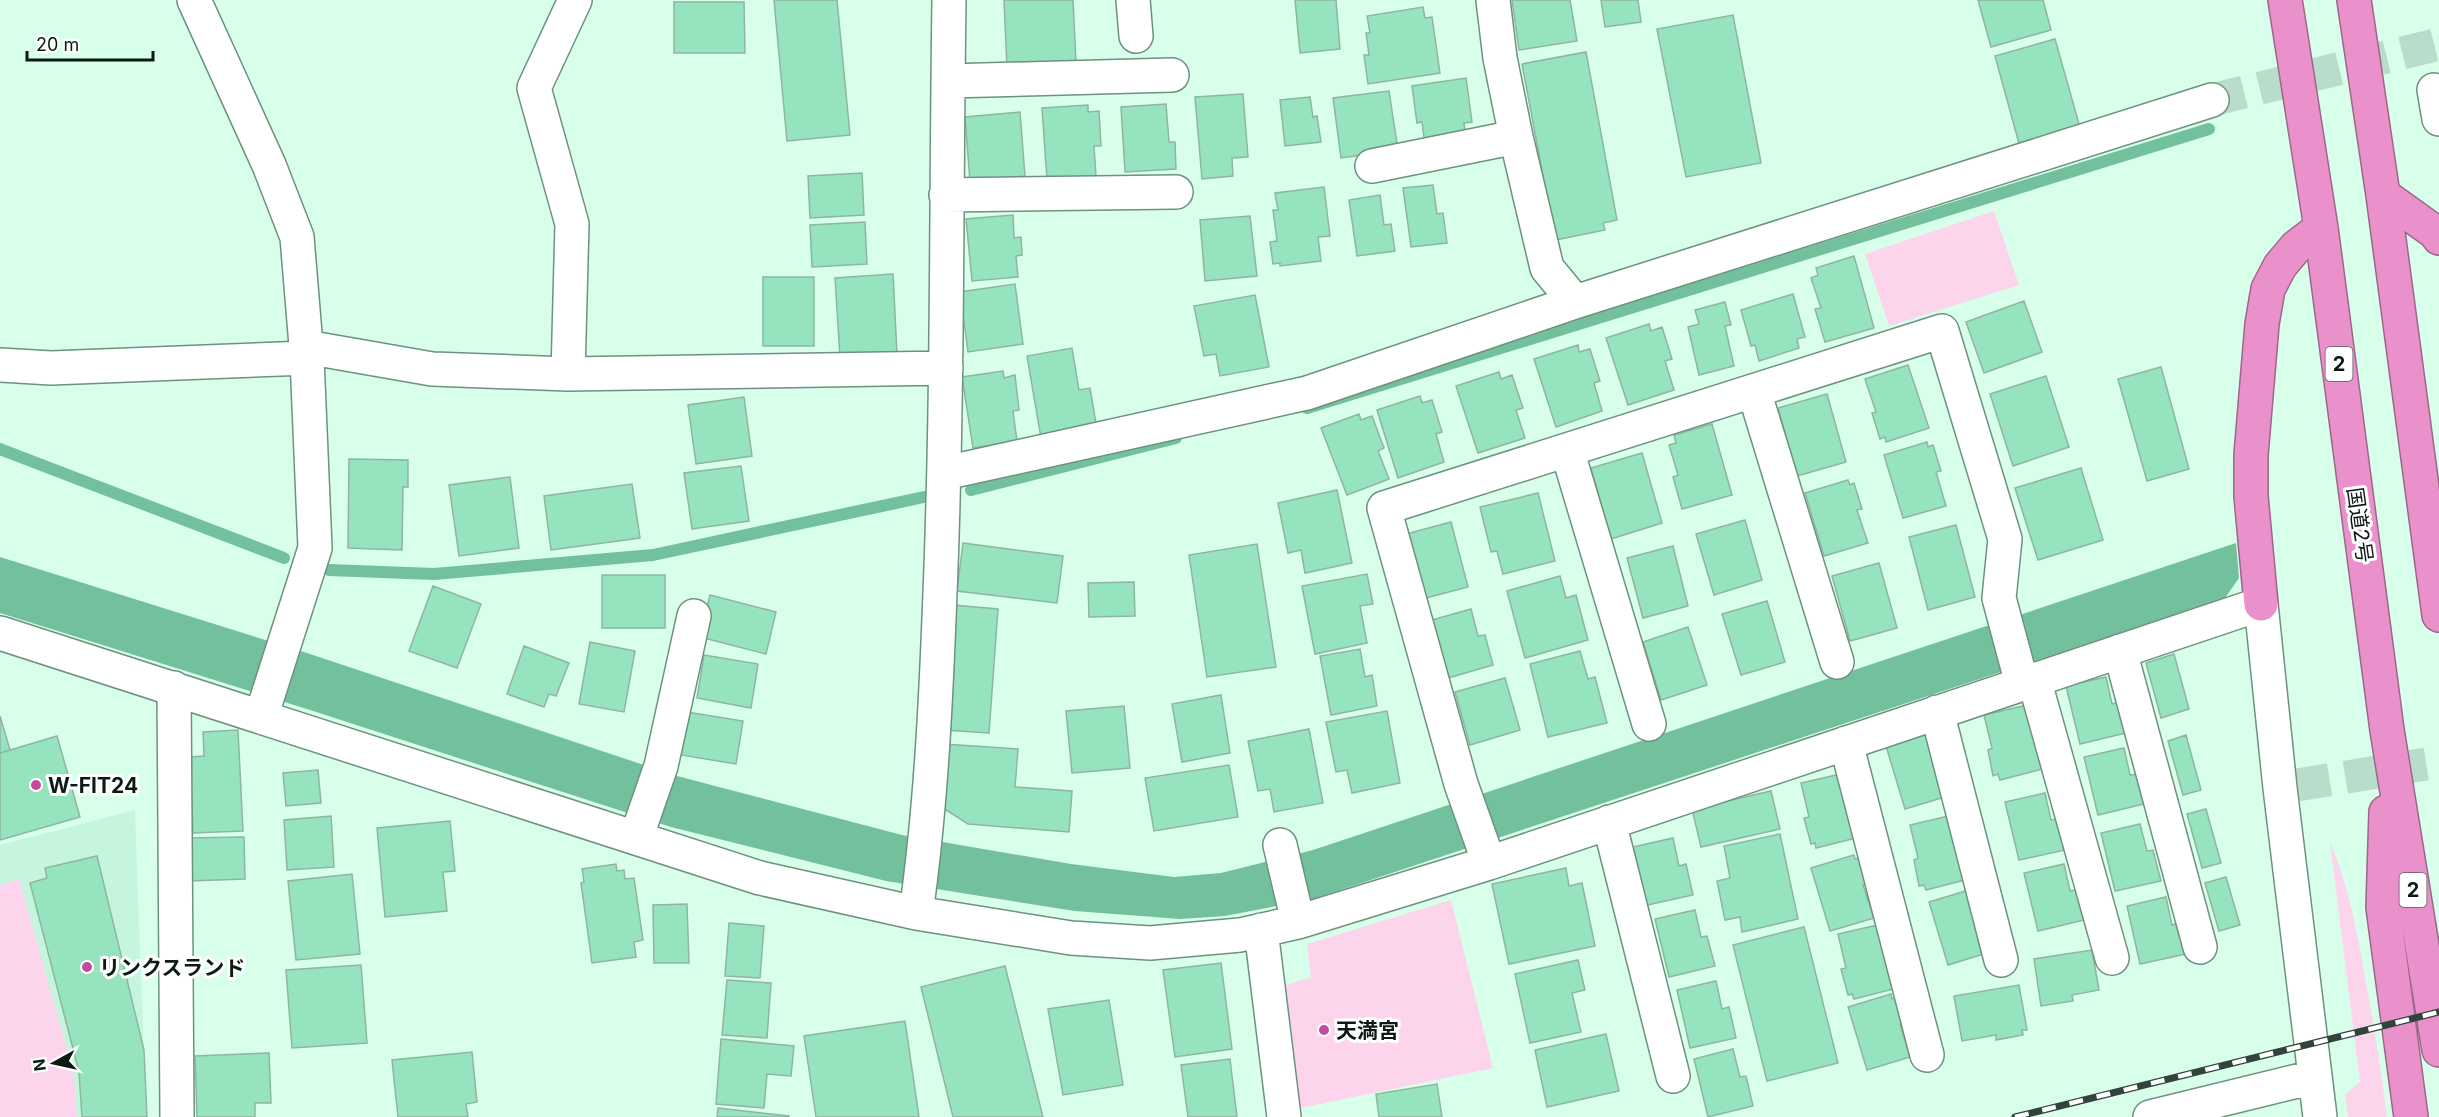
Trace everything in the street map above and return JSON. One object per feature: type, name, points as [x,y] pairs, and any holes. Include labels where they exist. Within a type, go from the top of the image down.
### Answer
[{"type":"highway","name":"国道2号","points":[[2284,0],[2321,228],[2388,730],[2439,1050]]},
{"type":"highway","points":[[2354,0],[2383,195],[2439,615]]},
{"type":"highway","points":[[2383,195],[2436,233],[2439,238]]},
{"type":"highway","points":[[2261,604],[2251,496],[2251,455],[2256,368],[2262,324],[2268,289],[2280,266],[2296,247],[2321,228]]},
{"type":"highway","points":[[2408,378],[2439,513]]},
{"type":"highway","points":[[2388,730],[2383,907],[2411,1117]]},
{"type":"street","points":[[194,0],[269,165],[297,237],[306,352],[315,548],[264,710]]},
{"type":"street","points":[[568,374],[572,224],[534,88],[575,0]]},
{"type":"street","points":[[918,902],[927,835],[938,652],[945,473],[949,0]]},
{"type":"street","points":[[1133,0],[1136,36]]},
{"type":"street","points":[[1493,0],[1500,58],[1547,268],[1575,302]]},
{"type":"street","points":[[948,81],[1172,75]]},
{"type":"street","points":[[945,473],[1307,393],[1575,302],[2212,100]]},
{"type":"street","points":[[1372,166],[1516,137]]},
{"type":"street","points":[[946,195],[1176,192]]},
{"type":"street","points":[[1486,856],[1466,795],[1384,508],[1942,331],[2005,539],[1999,598],[2002,617],[2024,678],[2112,958]]},
{"type":"street","points":[[0,365],[51,368],[306,352],[432,369],[568,374],[945,368]]},
{"type":"street","points":[[1754,391],[1837,662]]},
{"type":"street","points":[[1567,450],[1648,724]]},
{"type":"street","points":[[0,633],[174,688],[264,710],[639,830],[760,878],[918,902],[1071,938],[1150,943],[1240,935],[1261,930],[1297,915],[1486,856],[1609,822],[1937,712],[2024,678],[2120,651],[2261,604],[2288,786],[2314,1077],[2320,1117]]},
{"type":"street","points":[[639,830],[661,766],[694,616]]},
{"type":"street","points":[[2120,651],[2200,947]]},
{"type":"street","points":[[174,688],[177,1117]]},
{"type":"street","points":[[1937,712],[2001,960]]},
{"type":"street","points":[[1846,743],[1927,1055]]},
{"type":"street","points":[[1609,822],[1672,1076]]},
{"type":"street","points":[[1281,850],[1297,915]]},
{"type":"street","points":[[1261,930],[1284,1117]]},
{"type":"street","points":[[2150,1117],[2314,1077]]},
{"type":"shaded area","points":[[1994,211],[2019,285],[1889,326],[1865,254]]},
{"type":"shaded area","points":[[2236,543],[2239,578],[2225,598],[1313,899],[1225,916],[1180,919],[1075,911],[886,881],[671,827],[0,613],[0,557],[307,653],[677,776],[902,835],[1071,864],[1174,877],[1221,873],[1313,850]]},
{"type":"shaded area","points":[[135,810],[146,1117],[0,1117],[0,845]]},
{"type":"shaded area","points":[[2330,842],[2347,890],[2361,955],[2387,1117],[2348,1117],[2345,1094],[2360,1082]]},
{"type":"shaded area","points":[[19,879],[74,1074],[77,1117],[0,1117],[0,885]]},
{"type":"shaded area","points":[[1451,900],[1493,1068],[1296,1109],[1277,988],[1311,977],[1307,944]]},
{"type":"building","points":[[774,0],[837,0],[850,135],[787,141]]},
{"type":"building","points":[[1004,0],[1073,0],[1076,64],[1007,68]]},
{"type":"building","points":[[1295,0],[1336,0],[1340,49],[1300,53]]},
{"type":"building","points":[[1512,0],[1570,0],[1577,41],[1519,50]]},
{"type":"building","points":[[1601,0],[1638,0],[1641,22],[1605,27]]},
{"type":"building","points":[[1978,0],[2043,0],[2051,30],[1991,47]]},
{"type":"building","points":[[674,2],[744,2],[745,53],[674,53]]},
{"type":"building","points":[[1423,7],[1425,18],[1432,17],[1440,73],[1368,84],[1364,55],[1369,55],[1366,33],[1370,33],[1367,16]]},
{"type":"building","points":[[1733,15],[1761,163],[1686,177],[1657,29]]},
{"type":"building","points":[[2055,39],[2081,131],[2020,147],[1995,56]]},
{"type":"building","points":[[1586,52],[1617,220],[1603,223],[1605,230],[1555,240],[1522,64]]},
{"type":"building","points":[[1466,78],[1472,122],[1464,123],[1465,132],[1424,138],[1422,122],[1417,123],[1412,86]]},
{"type":"building","points":[[1389,91],[1398,150],[1341,158],[1333,98]]},
{"type":"building","points":[[1243,94],[1248,157],[1232,158],[1233,176],[1202,179],[1195,97]]},
{"type":"building","points":[[1310,97],[1313,117],[1317,116],[1321,142],[1285,146],[1280,100]]},
{"type":"building","points":[[1166,104],[1169,142],[1175,142],[1176,169],[1125,172],[1121,107]]},
{"type":"building","points":[[1088,105],[1088,112],[1099,111],[1101,146],[1094,146],[1096,176],[1047,179],[1042,108]]},
{"type":"building","points":[[1020,112],[1025,176],[970,181],[965,117]]},
{"type":"building","points":[[862,173],[864,215],[810,218],[808,176]]},
{"type":"building","points":[[1433,185],[1437,214],[1443,213],[1447,243],[1411,247],[1403,188]]},
{"type":"building","points":[[1324,187],[1330,236],[1318,237],[1321,261],[1280,266],[1280,263],[1273,264],[1270,242],[1277,241],[1273,210],[1278,210],[1275,193]]},
{"type":"building","points":[[1380,195],[1384,225],[1391,224],[1395,251],[1357,256],[1349,200]]},
{"type":"building","points":[[1013,215],[1014,238],[1021,237],[1022,255],[1016,256],[1018,277],[972,281],[966,219]]},
{"type":"building","points":[[1250,216],[1257,276],[1205,281],[1200,220]]},
{"type":"building","points":[[865,222],[867,264],[812,267],[810,225]]},
{"type":"building","points":[[1854,256],[1874,328],[1825,342],[1815,309],[1821,308],[1811,278],[1818,275],[1816,268]]},
{"type":"building","points":[[893,274],[897,354],[840,357],[835,278]]},
{"type":"building","points":[[763,277],[814,277],[814,346],[763,346]]},
{"type":"building","points":[[1015,284],[1023,344],[968,352],[960,292]]},
{"type":"building","points":[[1793,294],[1805,337],[1797,339],[1799,348],[1759,361],[1755,345],[1751,346],[1741,310]]},
{"type":"building","points":[[1255,295],[1269,367],[1220,376],[1216,354],[1204,356],[1194,306]]},
{"type":"building","points":[[2024,301],[2042,352],[1984,373],[1966,322]]},
{"type":"building","points":[[1725,302],[1731,325],[1725,326],[1734,366],[1699,375],[1688,327],[1699,324],[1695,310]]},
{"type":"building","points":[[1649,324],[1651,331],[1662,327],[1672,359],[1665,361],[1674,390],[1628,405],[1606,338]]},
{"type":"building","points":[[1578,345],[1579,352],[1590,349],[1600,381],[1594,383],[1602,411],[1556,427],[1534,359]]},
{"type":"building","points":[[1072,348],[1079,390],[1090,388],[1098,435],[1042,444],[1027,356]]},
{"type":"building","points":[[1908,365],[1929,428],[1886,442],[1885,437],[1880,439],[1872,413],[1876,412],[1865,379]]},
{"type":"building","points":[[2161,367],[2189,469],[2147,481],[2118,379]]},
{"type":"building","points":[[1003,371],[1004,378],[1015,375],[1019,410],[1013,411],[1017,441],[973,448],[962,377]]},
{"type":"building","points":[[1499,372],[1501,379],[1512,375],[1523,408],[1516,410],[1525,438],[1478,453],[1456,386]]},
{"type":"building","points":[[2046,376],[2069,447],[2013,466],[1990,394]]},
{"type":"building","points":[[1827,394],[1846,462],[1797,476],[1778,408]]},
{"type":"building","points":[[1420,396],[1422,403],[1432,400],[1442,432],[1436,434],[1444,462],[1398,478],[1377,410]]},
{"type":"building","points":[[744,397],[752,456],[696,464],[688,405]]},
{"type":"building","points":[[1359,414],[1361,420],[1372,416],[1384,448],[1378,451],[1389,479],[1347,495],[1321,428]]},
{"type":"building","points":[[1712,424],[1732,495],[1682,509],[1673,477],[1678,475],[1669,445],[1676,443],[1674,435]]},
{"type":"building","points":[[1927,442],[1928,447],[1933,445],[1941,471],[1936,472],[1946,506],[1903,518],[1884,455]]},
{"type":"building","points":[[1642,453],[1662,523],[1611,539],[1591,468]]},
{"type":"building","points":[[349,459],[408,460],[408,487],[403,487],[402,550],[348,548]]},
{"type":"building","points":[[741,466],[749,521],[692,529],[684,473]]},
{"type":"building","points":[[2081,468],[2103,540],[2038,560],[2015,488]]},
{"type":"building","points":[[510,477],[519,548],[459,556],[449,485]]},
{"type":"building","points":[[1848,480],[1850,485],[1854,483],[1862,509],[1857,510],[1868,543],[1824,556],[1805,493]]},
{"type":"building","points":[[632,484],[640,538],[551,550],[544,496]]},
{"type":"building","points":[[1337,490],[1352,563],[1305,573],[1301,550],[1288,553],[1278,503]]},
{"type":"building","points":[[1538,493],[1555,561],[1503,574],[1497,551],[1491,552],[1480,507]]},
{"type":"building","points":[[1745,520],[1762,580],[1714,595],[1696,534]]},
{"type":"building","points":[[1451,522],[1468,587],[1422,599],[1406,534]]},
{"type":"building","points":[[1956,525],[1975,597],[1928,610],[1909,537]]},
{"type":"building","points":[[963,543],[1063,556],[1057,603],[957,591]]},
{"type":"building","points":[[1257,544],[1276,667],[1207,677],[1189,555]]},
{"type":"building","points":[[1673,546],[1688,606],[1643,618],[1627,558]]},
{"type":"building","points":[[1879,563],[1897,628],[1850,641],[1832,576]]},
{"type":"building","points":[[1367,574],[1373,604],[1360,606],[1367,643],[1315,654],[1302,586]]},
{"type":"building","points":[[602,575],[665,575],[665,628],[602,628]]},
{"type":"building","points":[[1560,576],[1566,598],[1576,595],[1588,640],[1525,658],[1507,591]]},
{"type":"building","points":[[1134,582],[1135,616],[1089,617],[1088,583]]},
{"type":"building","points":[[433,586],[481,604],[457,668],[409,651]]},
{"type":"building","points":[[710,595],[776,612],[766,654],[700,637]]},
{"type":"building","points":[[1767,601],[1785,662],[1741,675],[1722,614]]},
{"type":"building","points":[[953,605],[998,609],[989,733],[944,730]]},
{"type":"building","points":[[1471,609],[1478,636],[1485,635],[1493,665],[1448,678],[1432,620]]},
{"type":"building","points":[[1688,627],[1707,685],[1661,700],[1643,642]]},
{"type":"building","points":[[590,642],[635,651],[624,712],[579,704]]},
{"type":"building","points":[[524,646],[569,663],[556,696],[549,694],[544,707],[507,694]]},
{"type":"building","points":[[1360,649],[1365,677],[1372,675],[1377,706],[1331,715],[1320,656]]},
{"type":"building","points":[[1580,651],[1588,679],[1595,677],[1607,723],[1548,737],[1530,664]]},
{"type":"building","points":[[2174,654],[2189,709],[2161,718],[2146,663]]},
{"type":"building","points":[[704,655],[758,664],[751,708],[697,698]]},
{"type":"building","points":[[2106,677],[2112,704],[2119,702],[2126,733],[2080,744],[2066,686]]},
{"type":"building","points":[[1505,678],[1520,730],[1470,745],[1455,692]]},
{"type":"building","points":[[1221,695],[1230,753],[1182,762],[1172,704]]},
{"type":"building","points":[[2027,705],[2043,769],[2000,780],[1998,774],[1993,776],[1988,750],[1992,748],[1984,715]]},
{"type":"building","points":[[1124,706],[1130,768],[1072,773],[1066,711]]},
{"type":"building","points":[[1387,711],[1400,783],[1352,793],[1347,770],[1336,772],[1326,722]]},
{"type":"building","points":[[687,712],[743,721],[736,764],[681,755]]},
{"type":"building","points":[[0,716],[10,750],[0,753]]},
{"type":"building","points":[[1309,729],[1323,803],[1274,812],[1270,789],[1258,791],[1248,741]]},
{"type":"building","points":[[238,730],[243,831],[193,833],[190,757],[204,756],[203,732]]},
{"type":"building","points":[[1929,733],[1948,796],[1905,809],[1886,746]]},
{"type":"building","points":[[2186,735],[2201,790],[2183,795],[2168,741]]},
{"type":"building","name":"W-FIT24","points":[[57,736],[80,817],[0,840],[0,753]]},
{"type":"building","points":[[944,744],[1018,749],[1015,787],[1072,791],[1069,832],[968,824],[940,806]]},
{"type":"building","points":[[2124,748],[2130,775],[2137,774],[2144,804],[2098,815],[2084,757]]},
{"type":"building","points":[[1229,765],[1238,817],[1154,831],[1145,778]]},
{"type":"building","points":[[318,770],[321,803],[286,806],[283,773]]},
{"type":"building","points":[[1845,773],[1860,837],[1816,848],[1815,843],[1811,844],[1804,818],[1809,817],[1801,783]]},
{"type":"building","points":[[1771,791],[1780,829],[1701,847],[1692,809]]},
{"type":"building","points":[[2045,793],[2051,820],[2058,819],[2065,850],[2019,860],[2005,802]]},
{"type":"building","points":[[2206,809],[2221,863],[2202,868],[2187,814]]},
{"type":"building","points":[[1953,815],[1969,879],[1926,890],[1924,885],[1919,886],[1914,860],[1918,858],[1910,825]]},
{"type":"building","points":[[331,816],[334,867],[287,870],[284,820]]},
{"type":"building","points":[[450,821],[455,871],[443,872],[447,911],[385,917],[377,828]]},
{"type":"building","points":[[2140,824],[2147,851],[2153,850],[2161,881],[2115,891],[2101,833]]},
{"type":"building","points":[[1780,834],[1798,919],[1742,932],[1740,917],[1725,920],[1717,881],[1730,878],[1724,846]]},
{"type":"building","points":[[244,837],[245,879],[189,881],[188,838]]},
{"type":"building","points":[[1673,838],[1679,866],[1686,864],[1693,895],[1647,905],[1633,847]]},
{"type":"building","points":[[1854,855],[1855,859],[1860,858],[1868,883],[1863,885],[1874,918],[1830,931],[1811,868]]},
{"type":"building","name":"リンクスランド","points":[[97,856],[144,1050],[147,1117],[82,1117],[79,1072],[30,883],[47,878],[45,868]]},
{"type":"building","points":[[616,864],[617,871],[624,870],[625,879],[634,878],[643,940],[634,942],[636,957],[592,963],[581,883],[584,882],[582,869]]},
{"type":"building","points":[[2064,864],[2070,891],[2077,890],[2084,920],[2038,931],[2024,873]]},
{"type":"building","points":[[1566,868],[1569,886],[1582,883],[1595,946],[1509,964],[1492,884]]},
{"type":"building","points":[[352,874],[360,954],[296,960],[288,881]]},
{"type":"building","points":[[2226,877],[2240,925],[2219,931],[2205,883]]},
{"type":"building","points":[[1972,889],[1990,952],[1948,965],[1929,902]]},
{"type":"building","points":[[2166,897],[2172,925],[2179,923],[2186,954],[2140,964],[2127,906]]},
{"type":"building","points":[[687,904],[689,963],[654,963],[653,905]]},
{"type":"building","points":[[1695,910],[1701,937],[1707,936],[1715,966],[1669,977],[1655,919]]},
{"type":"building","points":[[729,923],[764,926],[760,978],[725,976]]},
{"type":"building","points":[[1882,924],[1897,988],[1854,999],[1852,994],[1848,995],[1841,969],[1846,968],[1838,934]]},
{"type":"building","points":[[1804,927],[1838,1063],[1767,1081],[1733,945]]},
{"type":"building","points":[[2092,950],[2099,990],[2072,995],[2073,1001],[2041,1006],[2034,959]]},
{"type":"building","points":[[1578,960],[1585,990],[1572,993],[1581,1032],[1530,1043],[1515,974]]},
{"type":"building","points":[[1221,963],[1232,1049],[1175,1057],[1163,970]]},
{"type":"building","points":[[361,965],[367,1043],[292,1048],[286,970]]},
{"type":"building","points":[[1005,966],[1043,1117],[953,1117],[921,987]]},
{"type":"building","points":[[727,980],[771,983],[767,1038],[722,1035]]},
{"type":"building","points":[[1716,981],[1722,1009],[1729,1007],[1736,1038],[1690,1048],[1677,990]]},
{"type":"building","points":[[2019,985],[2027,1030],[2022,1030],[2023,1035],[1996,1040],[1996,1035],[1962,1041],[1954,996]]},
{"type":"building","points":[[1891,994],[1892,999],[1897,997],[1904,1023],[1900,1024],[1910,1057],[1867,1070],[1848,1007]]},
{"type":"building","points":[[1109,1000],[1123,1085],[1063,1095],[1048,1009]]},
{"type":"building","points":[[905,1021],[919,1117],[816,1117],[804,1036]]},
{"type":"building","points":[[1606,1034],[1619,1091],[1547,1107],[1535,1050]]},
{"type":"building","points":[[721,1039],[794,1046],[791,1076],[767,1074],[764,1108],[716,1104]]},
{"type":"building","points":[[1733,1049],[1740,1077],[1746,1076],[1753,1106],[1708,1117],[1694,1059]]},
{"type":"building","points":[[472,1052],[477,1102],[466,1104],[468,1117],[398,1117],[392,1060]]},
{"type":"building","points":[[269,1053],[271,1103],[255,1103],[255,1117],[197,1117],[195,1056]]},
{"type":"building","points":[[1230,1059],[1237,1117],[1188,1117],[1181,1065]]},
{"type":"building","points":[[1437,1084],[1442,1117],[1379,1117],[1376,1094]]},
{"type":"building","points":[[718,1108],[789,1116],[789,1117],[717,1117]]},
{"type":"waterway","points":[[1307,408],[2209,129]]},
{"type":"waterway","points":[[971,490],[1176,438]]},
{"type":"waterway","points":[[0,449],[284,558]]},
{"type":"waterway","points":[[329,570],[434,574],[653,555],[924,497]]},
{"type":"tunnel","points":[[2212,100],[2439,44]]},
{"type":"tunnel","points":[[2297,785],[2439,762]]},
{"type":"railway","points":[[2015,1117],[2439,1012]]},
{"type":"place","name":"W-FIT24","points":[[36,785]]},
{"type":"place","name":"リンクスランド","points":[[87,967]]},
{"type":"place","name":"天満宮","points":[[1324,1030]]}]
